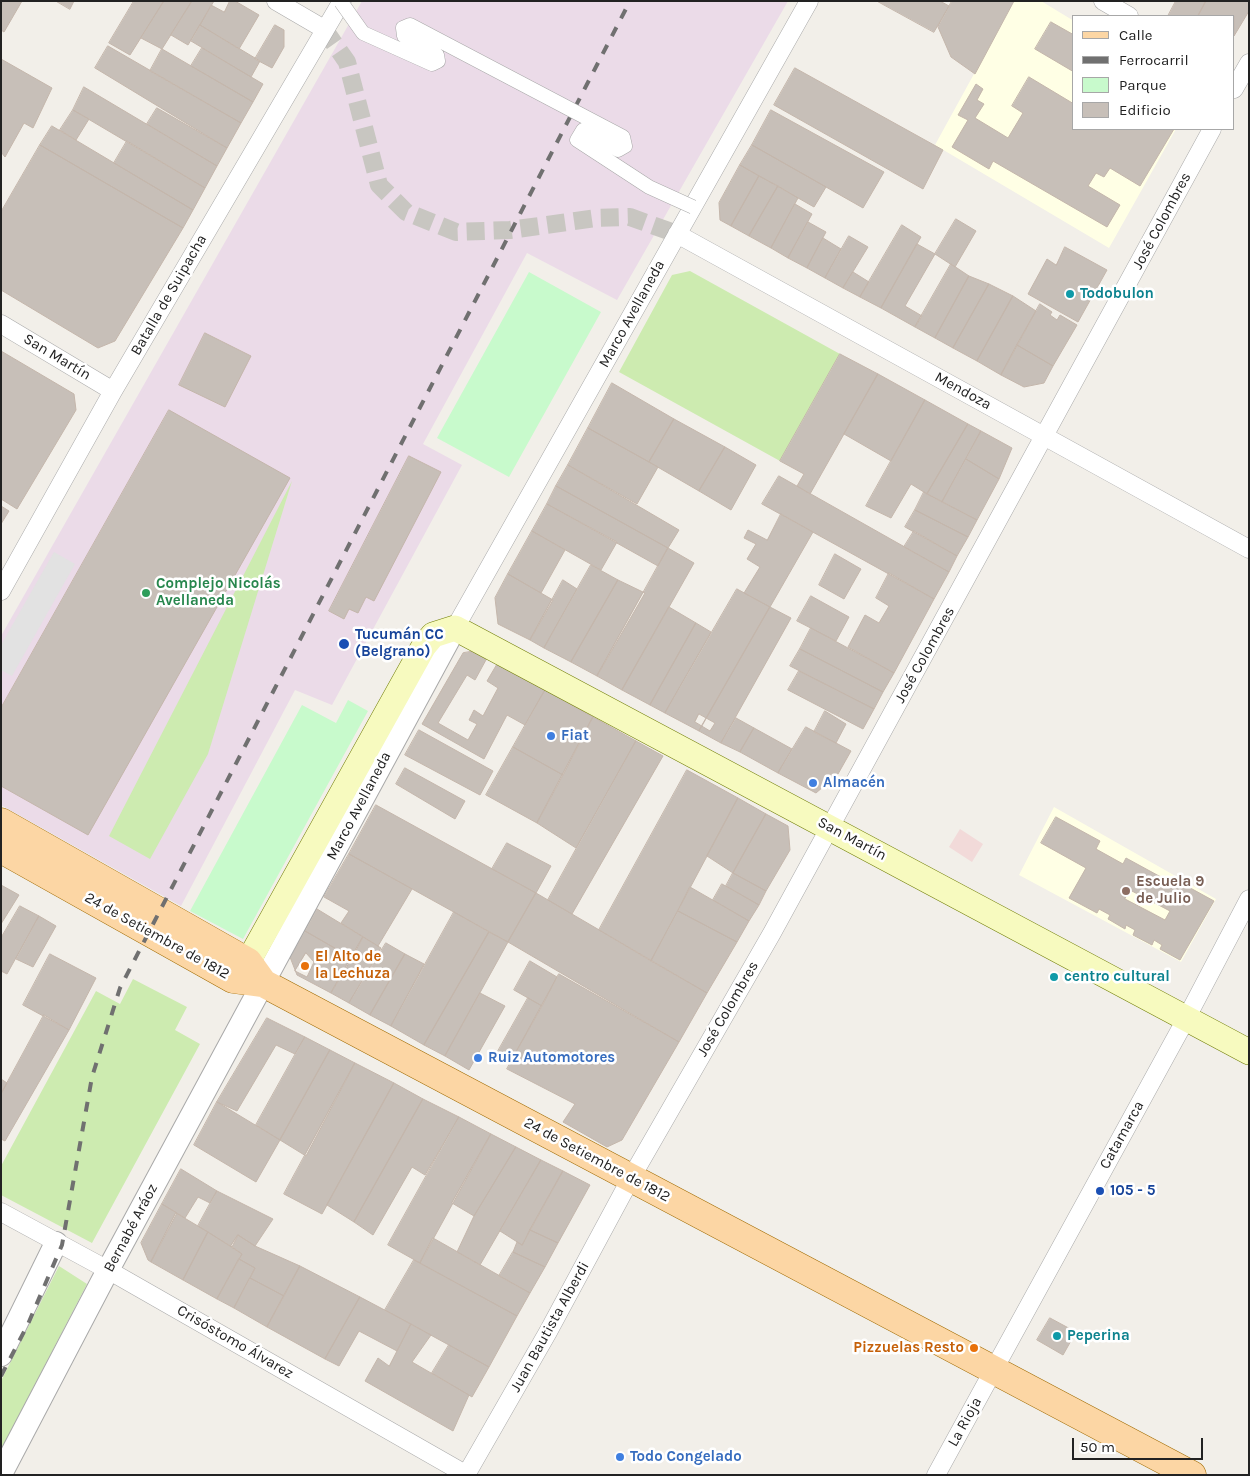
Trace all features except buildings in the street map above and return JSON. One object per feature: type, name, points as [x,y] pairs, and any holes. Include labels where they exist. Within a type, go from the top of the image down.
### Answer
[{"type":"main road","name":"San Martín","points":[[455,628],[831,827],[1249,1052]]},
{"type":"main road","name":"Marco Avellaneda","points":[[255,972],[424,646],[433,635],[455,628]]},
{"type":"main road","name":"24 de Setiembre de 1812","points":[[1,822],[255,972],[631,1178],[1192,1475]]},
{"type":"main road","name":"24 de Setiembre de 1812","points":[[1,849],[233,979],[255,972]]},
{"type":"street","points":[[276,1],[324,29]]},
{"type":"street","name":"Marco Avellaneda","points":[[455,628],[809,1]]},
{"type":"street","points":[[1103,1],[1127,15]]},
{"type":"street","points":[[341,2],[363,33],[432,64],[438,62],[437,55],[404,36],[403,28],[410,26],[623,137],[625,146],[618,150],[583,130],[577,140],[649,187],[693,207]]},
{"type":"street","name":"Batalla de Suipacha","points":[[1,591],[113,391],[341,2]]},
{"type":"street","points":[[1239,83],[1249,63]]},
{"type":"street","name":"José Colombres","points":[[631,1178],[831,827],[1211,130]]},
{"type":"street","name":"Mendoza","points":[[677,234],[1249,549]]},
{"type":"street","name":"San Martín","points":[[1,324],[113,391]]},
{"type":"street","name":"Catamarca","points":[[994,1370],[1249,899]]},
{"type":"street","name":"Bernabé Aráoz","points":[[1,1474],[108,1270],[255,972]]},
{"type":"street","name":"Juan Bautista Alberdi","points":[[466,1475],[548,1332],[631,1178]]},
{"type":"street","name":"Crisóstomo Álvarez","points":[[1,1212],[108,1270],[466,1475]]},
{"type":"street","points":[[1,1355],[7,1330],[56,1243]]},
{"type":"street","name":"La Rioja","points":[[936,1475],[994,1370]]},
{"type":"shaded area","points":[[362,1],[788,1],[617,300],[527,253],[423,444],[462,465],[332,705],[295,690],[181,906],[1,805],[1,636]]},
{"type":"shaded area","points":[[1014,1],[1041,1],[1072,20],[1072,130],[1175,130],[1109,248],[935,145]]},
{"type":"shaded area","points":[[54,552],[75,564],[12,676],[1,670],[1,645]]},
{"type":"shaded area","name":"Escuela 9 de Julio","points":[[1054,807],[1216,899],[1181,962],[1019,875]]},
{"type":"shaded area","points":[[960,829],[983,844],[972,862],[949,847]]},
{"type":"green space","points":[[690,271],[840,354],[780,461],[619,372],[672,275]]},
{"type":"green space","points":[[529,272],[601,312],[509,477],[437,438]]},
{"type":"green space","points":[[292,481],[208,754],[150,859],[109,836]]},
{"type":"green space","points":[[348,700],[368,711],[243,939],[190,911],[302,705],[336,723]]},
{"type":"green space","points":[[133,979],[187,1007],[175,1030],[200,1044],[92,1243],[1,1195],[1,1166],[96,991],[120,1004]]},
{"type":"green space","points":[[59,1266],[87,1284],[1,1450],[1,1381]]},
{"type":"tunnel","points":[[324,29],[347,62],[379,185],[406,212],[456,232],[510,230],[596,218],[630,217],[677,234]]},
{"type":"railway","points":[[1,1376],[28,1324],[62,1245],[92,1077],[120,988],[630,1]]},
{"type":"place","name":"Todobulon","points":[[1070,294]]},
{"type":"place","name":"Complejo Nicolás Avellaneda","points":[[146,593]]},
{"type":"place","name":"Tucumán CC (Belgrano)","points":[[344,644]]},
{"type":"place","name":"Fiat","points":[[551,736]]},
{"type":"place","name":"Almacén","points":[[813,783]]},
{"type":"place","name":"Escuela 9 de Julio","points":[[1126,891]]},
{"type":"place","name":"El Alto de la Lechuza","points":[[305,966]]},
{"type":"place","name":"centro cultural","points":[[1054,977]]},
{"type":"place","name":"Ruiz Automotores","points":[[478,1058]]},
{"type":"place","name":"105 - 5","points":[[1100,1191]]},
{"type":"place","name":"Peperina","points":[[1057,1336]]},
{"type":"place","name":"Pizzuelas Resto","points":[[974,1348]]},
{"type":"place","name":"Todo Congelado","points":[[620,1457]]}]
